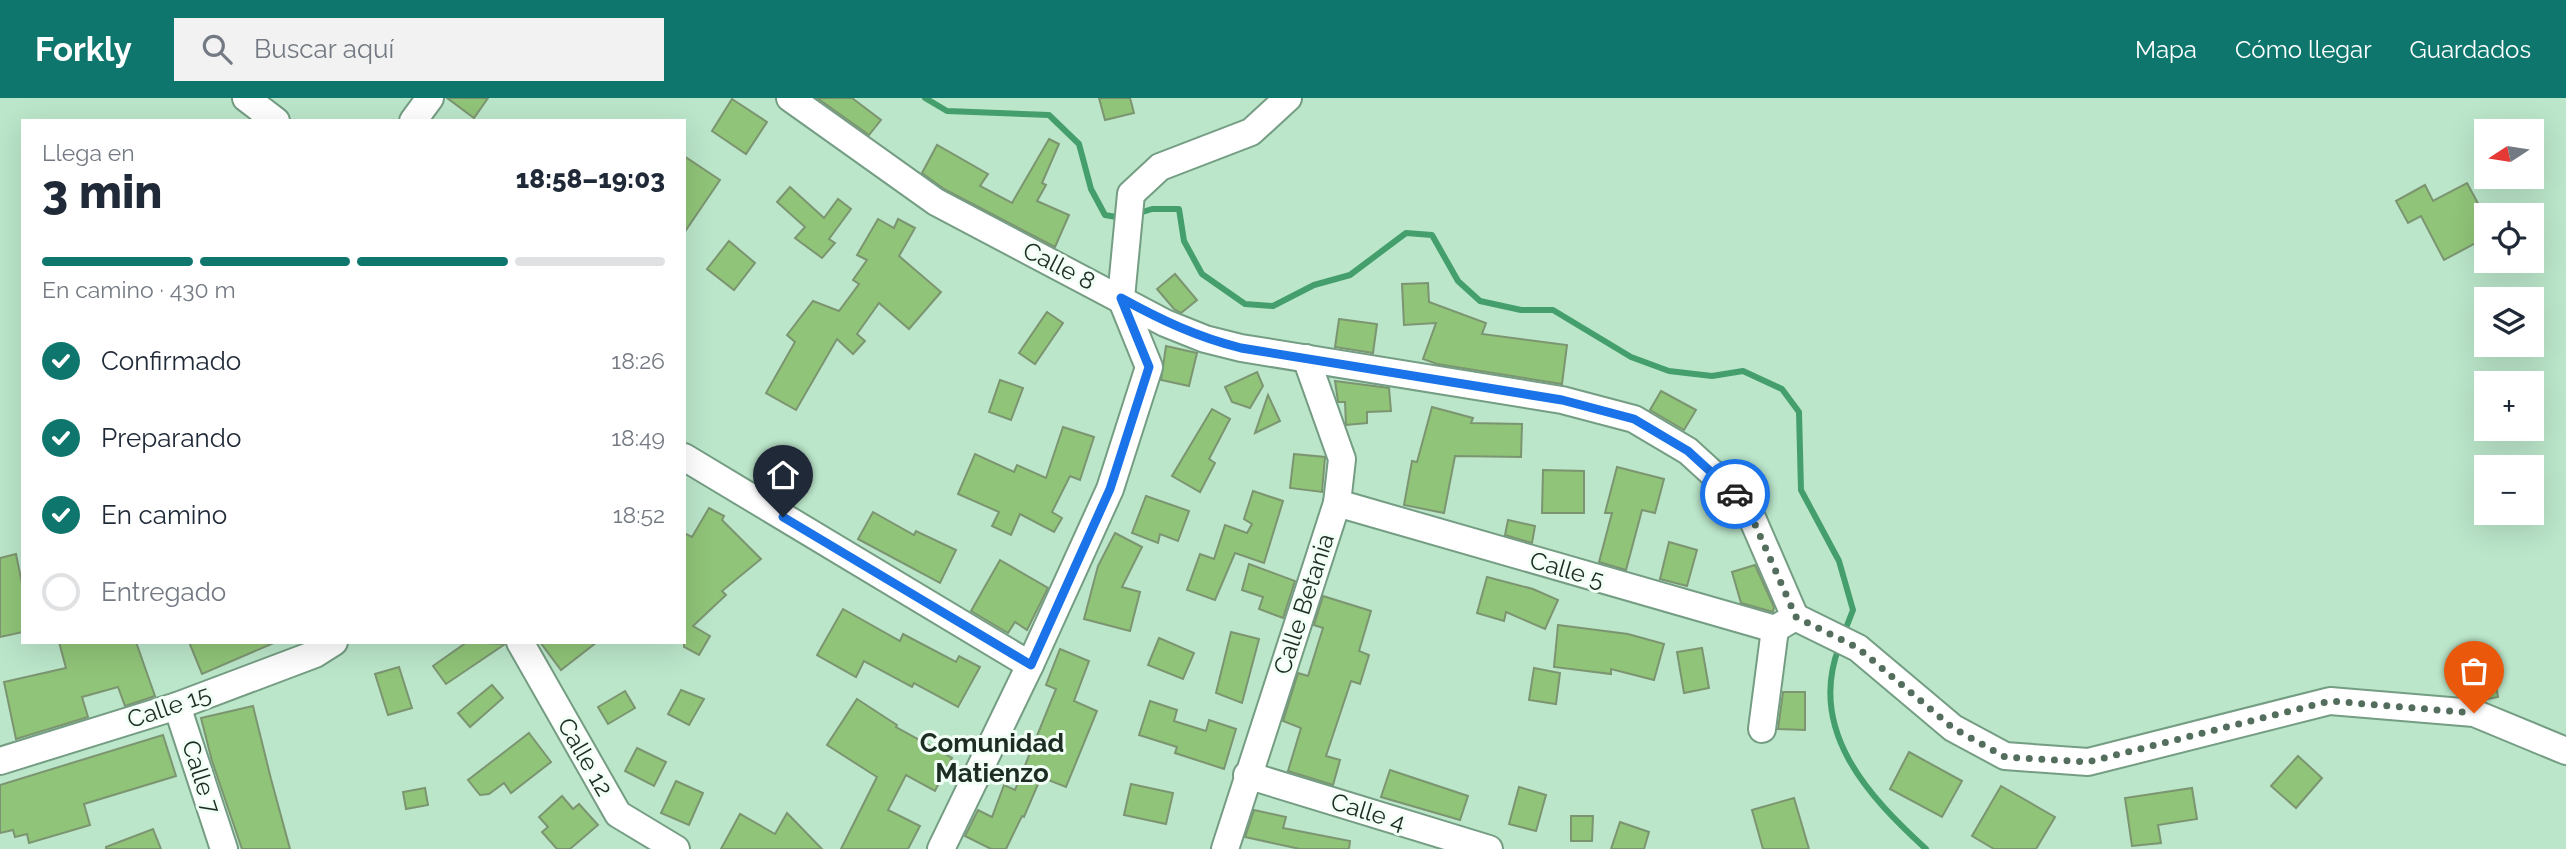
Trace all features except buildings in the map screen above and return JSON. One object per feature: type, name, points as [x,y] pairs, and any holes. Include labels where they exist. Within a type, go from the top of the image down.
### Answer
[{"type":"street","points":[[246,98],[272,119]]},
{"type":"street","points":[[414,119],[430,98]]},
{"type":"street","name":"Calle 8","points":[[790,98],[936,202],[1165,323],[1205,339],[1562,400],[1634,419],[1688,451],[1746,504],[1785,623]]},
{"type":"street","points":[[941,849],[1031,665],[1110,489],[1149,367],[1121,298],[1131,194],[1160,167],[1251,132],[1288,98]]},
{"type":"street","name":"Calle Betania","points":[[1225,849],[1337,503],[1342,459],[1306,358]]},
{"type":"street","points":[[686,458],[1031,665]]},
{"type":"street","name":"Calle 5","points":[[1337,503],[1829,634],[1854,646],[1953,728],[2005,757],[2088,762],[2330,701],[2474,713],[2566,751]]},
{"type":"street","points":[[1762,729],[1785,623]]},
{"type":"street","name":"Calle 12","points":[[521,644],[618,814],[676,849]]},
{"type":"street","name":"Calle 15","points":[[0,761],[177,706],[319,646]]},
{"type":"street","name":"Calle 7","points":[[177,706],[224,849]]},
{"type":"street","name":"Calle 4","points":[[1247,775],[1489,849]]},
{"type":"waterway","points":[[925,98],[947,111],[1049,115],[1079,144],[1091,189],[1105,215],[1122,218]]},
{"type":"waterway","points":[[1136,214],[1152,209],[1179,209],[1184,241],[1202,274],[1245,304],[1273,306],[1314,285],[1350,275],[1406,233],[1432,235],[1458,281],[1480,301],[1521,310],[1553,310],[1631,357],[1669,371],[1712,376],[1743,371],[1782,389],[1799,412],[1801,490],[1839,561],[1853,610],[1844,633]]},
{"type":"waterway","points":[[1839,647],[1831,678],[1831,707],[1837,734],[1849,760],[1865,784],[1926,849]]},
{"type":"way so far","points":[[1735,494],[1746,504],[1796,617],[1858,648],[1953,728],[2005,757],[2088,762],[2330,701],[2474,713]]},
{"type":"district","name":"Comunidad Matienzo","points":[[992,758]]},
{"type":"route","points":[[783,517],[1031,665],[1110,489],[1149,367],[1121,298],[1165,323],[1205,339],[1241,348],[1422,375],[1562,400],[1634,419],[1688,451],[1735,494]]}]
